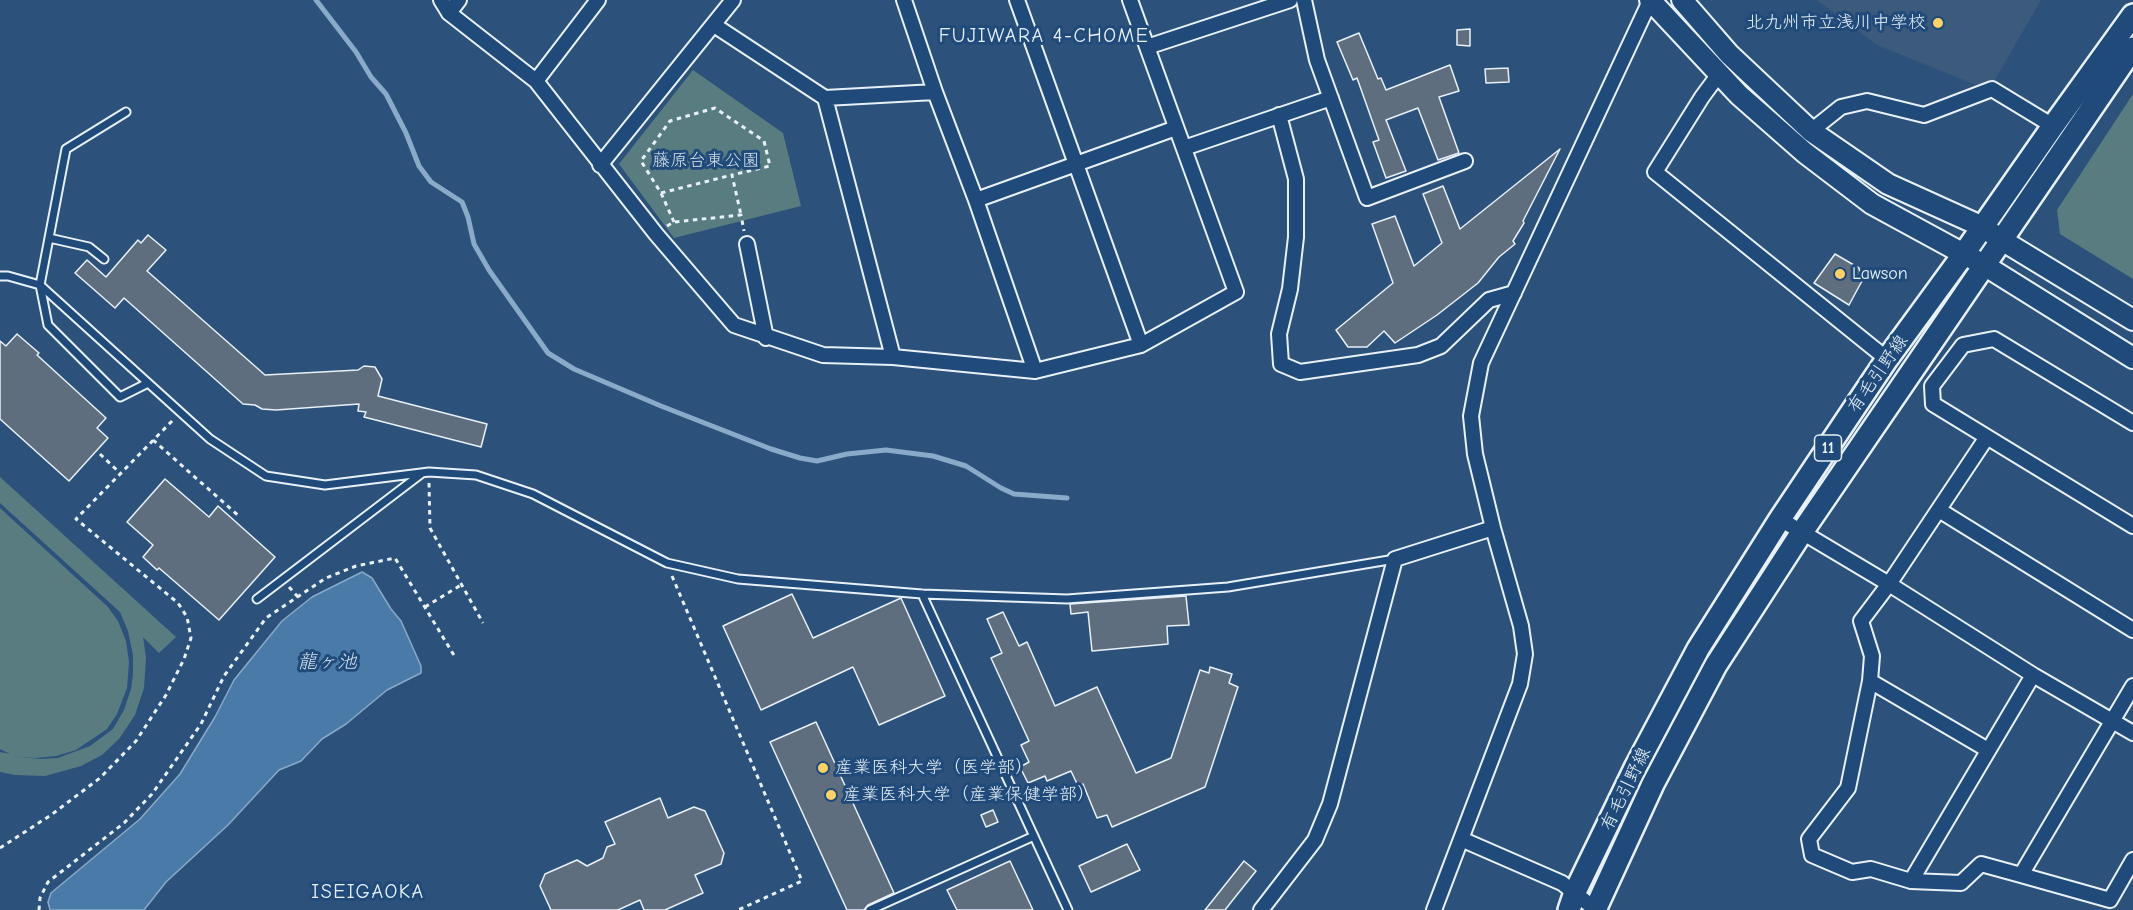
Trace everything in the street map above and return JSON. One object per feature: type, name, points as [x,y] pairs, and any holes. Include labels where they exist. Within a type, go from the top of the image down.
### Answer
[{"type":"main road","name":"有毛引野線","points":[[1572,901],[1636,766],[1698,649],[1780,519],[1887,359],[1964,255],[2133,15]]},
{"type":"main road","name":"有毛引野線","points":[[1597,910],[1653,784],[1716,665],[1802,532],[2000,239],[2133,48]]},
{"type":"street","points":[[441,0],[449,13],[536,81],[600,165],[734,326],[823,355],[893,357],[1035,371],[1141,345],[1236,292],[1130,0]]},
{"type":"street","points":[[449,13],[459,0]]},
{"type":"street","points":[[536,81],[598,0]]},
{"type":"street","points":[[600,165],[733,0]]},
{"type":"street","points":[[904,0],[1035,371]]},
{"type":"street","points":[[1017,0],[1141,345]]},
{"type":"street","points":[[1147,47],[1290,0]]},
{"type":"street","points":[[1304,0],[1317,60],[1368,198],[1465,161]]},
{"type":"street","points":[[1434,910],[1520,684],[1525,654],[1521,626],[1475,454],[1471,416],[1481,363],[1650,0],[1739,94],[1804,153],[1872,204],[1984,265],[2133,358]]},
{"type":"street","points":[[1682,0],[1729,54],[1811,131],[1888,184],[1983,227],[2133,320]]},
{"type":"street","points":[[714,25],[825,98],[935,92]]},
{"type":"street","points":[[1719,74],[1655,172],[1887,359]]},
{"type":"street","points":[[1811,131],[1841,107],[1867,101],[1924,115],[1992,88],[2053,126]]},
{"type":"street","points":[[825,98],[893,357]]},
{"type":"street","points":[[1184,148],[1331,98]]},
{"type":"street","points":[[1279,115],[1296,179],[1296,237],[1290,289],[1279,334],[1281,364],[1300,372],[1418,355],[1441,346],[1490,300],[1514,293]]},
{"type":"street","points":[[976,200],[1176,128]]},
{"type":"street","points":[[747,244],[766,338]]},
{"type":"street","points":[[2133,423],[1994,339],[1963,345],[1932,386],[1933,404],[2133,526]]},
{"type":"street","points":[[1987,437],[1889,584],[1861,621],[1872,656],[1870,681],[1848,788],[1809,839],[1812,855],[1852,872],[1871,869],[1911,881],[1961,883],[1982,864],[2110,900],[2133,860]]},
{"type":"street","points":[[1939,510],[2133,630]]},
{"type":"street","points":[[1780,519],[1889,584],[2033,675],[2133,733]]},
{"type":"street","points":[[1261,910],[1315,840],[1330,804],[1395,559],[1493,528]]},
{"type":"street","points":[[1911,881],[2033,675]]},
{"type":"street","points":[[1870,681],[1988,750]]},
{"type":"street","points":[[2021,875],[2133,686]]},
{"type":"street","points":[[1461,839],[1562,883],[1572,901],[1597,910]]},
{"type":"lane","points":[[126,112],[66,149],[40,285],[48,325],[120,397],[148,383]]},
{"type":"lane","points":[[49,238],[89,246],[104,259]]},
{"type":"lane","points":[[0,276],[40,285],[210,439],[266,476],[325,485],[426,472],[476,476],[533,494],[667,563],[738,579],[922,594],[1067,599],[1228,587],[1395,559]]},
{"type":"lane","points":[[257,599],[426,472]]},
{"type":"lane","points":[[922,594],[1068,910]]},
{"type":"lane","points":[[870,910],[1034,836]]},
{"type":"path","points":[[661,193],[770,166],[764,141],[715,108],[670,121],[641,161],[661,193],[674,222]]},
{"type":"path","points":[[732,175],[747,244]]},
{"type":"path","points":[[656,234],[674,222],[741,215]]},
{"type":"path","points":[[0,848],[51,815],[100,778],[136,741],[166,695],[184,659],[191,638],[187,617],[178,603],[76,519],[180,412]]},
{"type":"path","points":[[153,440],[240,517]]},
{"type":"path","points":[[99,454],[120,474]]},
{"type":"path","points":[[426,472],[430,528],[483,623]]},
{"type":"path","points":[[39,910],[40,897],[48,882],[124,823],[152,794],[201,724],[224,676],[266,618],[326,578],[356,566],[395,558],[455,657]]},
{"type":"path","points":[[667,563],[802,881],[738,910]]},
{"type":"path","points":[[425,607],[461,585]]},
{"type":"shaded area","name":"北九州市立浅川中学校","points":[[1817,0],[2041,0],[1993,83],[1981,87],[1877,45]]},
{"type":"green space","name":"藤原台東公園","points":[[693,70],[783,133],[801,206],[674,238],[619,164]]},
{"type":"green space","points":[[2133,94],[2133,279],[2060,234],[2057,210]]},
{"type":"green space","points":[[0,477],[176,637],[159,653],[143,637],[146,658],[144,688],[135,715],[119,739],[102,755],[81,766],[45,776],[0,772],[0,752],[10,754],[0,749],[0,508],[108,607],[118,621],[126,641],[129,662],[127,688],[117,714],[107,729],[76,750],[56,756],[35,758],[12,756],[40,759],[58,758],[90,746],[113,729],[124,710],[131,689],[133,655],[128,631],[120,612],[0,503]]},
{"type":"water","name":"龍ヶ池","points":[[362,572],[372,578],[401,621],[421,666],[421,673],[387,690],[346,724],[322,739],[301,761],[279,770],[228,825],[166,882],[144,910],[50,910],[48,902],[51,893],[140,819],[180,774],[215,717],[234,680],[282,621],[312,597]]},
{"type":"building","points":[[1470,29],[1470,46],[1457,45],[1457,30]]},
{"type":"building","points":[[1359,33],[1378,79],[1381,78],[1386,90],[1450,65],[1459,91],[1439,97],[1459,153],[1438,160],[1418,108],[1386,120],[1406,171],[1386,178],[1373,142],[1379,140],[1357,78],[1353,80],[1337,42]]},
{"type":"building","points":[[1508,68],[1509,82],[1486,83],[1485,69]]},
{"type":"building","points":[[1560,149],[1513,241],[1515,244],[1499,257],[1478,283],[1437,315],[1395,343],[1384,331],[1367,347],[1348,347],[1336,330],[1393,283],[1372,224],[1395,216],[1414,266],[1442,243],[1423,194],[1443,186],[1460,229]]},
{"type":"building","points":[[148,235],[166,250],[147,271],[265,375],[375,367],[382,379],[378,396],[487,424],[481,447],[364,417],[366,412],[358,411],[359,404],[276,410],[243,404],[124,298],[115,308],[75,273],[87,260],[106,277],[138,240],[141,243]]},
{"type":"building","name":"Lawson","points":[[1835,254],[1859,268],[1862,281],[1849,305],[1814,283]]},
{"type":"building","points":[[17,334],[106,418],[97,428],[108,438],[69,481],[0,419],[0,341],[6,346]]},
{"type":"building","points":[[165,479],[209,517],[218,506],[275,557],[219,620],[143,557],[153,545],[127,522]]},
{"type":"building","points":[[792,594],[813,638],[901,598],[945,696],[879,725],[853,667],[761,710],[723,626]]},
{"type":"building","points":[[1186,596],[1189,625],[1167,626],[1168,644],[1092,651],[1088,612],[1071,614],[1070,604]]},
{"type":"building","points":[[1003,612],[1019,646],[1027,642],[1055,706],[1097,687],[1136,773],[1171,758],[1200,670],[1209,673],[1210,667],[1232,674],[1229,683],[1238,687],[1205,787],[1112,827],[1107,815],[1097,818],[1083,784],[1078,786],[1071,771],[1047,781],[1045,776],[1028,783],[1020,767],[1029,762],[1021,745],[1029,741],[991,658],[1002,653],[987,619]]},
{"type":"building","points":[[816,722],[894,893],[868,905],[864,910],[847,910],[770,742]]},
{"type":"building","points":[[660,798],[668,818],[694,807],[705,811],[724,853],[721,864],[695,875],[703,893],[665,910],[644,910],[640,900],[618,910],[551,910],[540,886],[545,874],[577,860],[587,866],[603,858],[607,847],[615,844],[605,822]]},
{"type":"building","points":[[993,810],[998,822],[986,827],[981,815]]},
{"type":"building","points":[[1127,844],[1140,870],[1091,892],[1079,866]]},
{"type":"building","points":[[1010,861],[1033,910],[957,910],[947,890]]},
{"type":"building","points":[[1244,861],[1256,871],[1225,910],[1205,910]]},
{"type":"waterway","points":[[316,0],[356,52],[371,77],[386,94],[406,133],[419,166],[431,182],[462,202],[474,244],[489,270],[548,353],[574,369],[661,406],[800,458],[817,461],[847,454],[886,450],[933,456],[966,466],[1014,494],[1067,498]]},
{"type":"place","name":"北九州市立浅川中学校","points":[[1938,23]]},
{"type":"place","name":"Lawson","points":[[1840,274]]},
{"type":"place","name":"産業医科大学（医学部）","points":[[823,768]]},
{"type":"place","name":"産業医科大学（産業保健学部）","points":[[831,795]]},
{"type":"district","name":"FUJIWARA 4-CHOME","points":[[1044,36]]},
{"type":"district","name":"ISEIGAOKA","points":[[368,892]]}]
